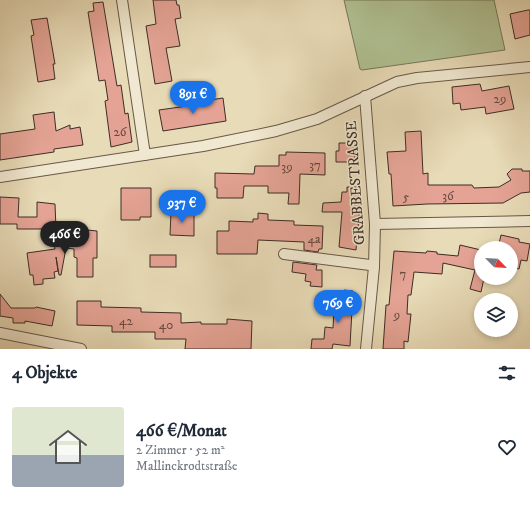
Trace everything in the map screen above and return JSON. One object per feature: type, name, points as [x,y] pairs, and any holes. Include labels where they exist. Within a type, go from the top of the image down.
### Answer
[{"type":"street","points":[[122,0],[145,155]]},
{"type":"street","points":[[0,177],[202,146],[276,131],[317,119],[397,82],[417,78],[530,67]]},
{"type":"street","name":"GRABBESTRASSE","points":[[365,96],[375,224],[374,267],[366,349]]},
{"type":"street","points":[[375,224],[530,221]]},
{"type":"street","name":"GRABBESTRASSE","points":[[284,254],[370,265],[374,267]]},
{"type":"street","points":[[0,333],[81,349]]},
{"type":"green space","points":[[344,0],[494,0],[505,50],[362,70],[360,69]]},
{"type":"building","points":[[153,0],[176,0],[177,5],[179,5],[181,18],[175,19],[180,46],[166,48],[172,81],[155,84],[146,26],[156,24]]},
{"type":"building","points":[[103,2],[117,86],[121,85],[125,114],[128,113],[132,142],[111,147],[105,101],[108,100],[105,80],[99,81],[88,12],[94,11],[93,3]]},
{"type":"building","points":[[530,10],[530,35],[515,39],[510,14]]},
{"type":"building","points":[[47,18],[55,64],[53,64],[55,79],[38,82],[31,36],[34,35],[31,20]]},
{"type":"building","points":[[480,84],[482,91],[509,86],[514,109],[486,114],[485,107],[461,110],[460,103],[453,104],[452,87]]},
{"type":"building","points":[[223,98],[226,121],[163,131],[159,110],[187,106],[187,101],[196,100],[197,102]]},
{"type":"building","points":[[54,112],[56,131],[70,125],[70,129],[80,127],[83,145],[54,149],[54,152],[0,160],[0,134],[35,129],[33,115]]},
{"type":"building","points":[[421,131],[423,174],[428,173],[428,185],[472,185],[474,188],[499,187],[511,180],[507,174],[512,169],[522,169],[522,171],[530,171],[530,192],[521,193],[503,203],[393,206],[391,174],[389,174],[387,152],[406,151],[405,132]]},
{"type":"building","points":[[339,143],[355,143],[355,162],[336,162],[336,151],[339,151]]},
{"type":"building","points":[[286,152],[325,153],[325,175],[300,174],[299,204],[288,204],[289,193],[268,193],[268,186],[244,186],[243,198],[217,198],[215,173],[254,174],[255,166],[279,166],[279,155],[286,155]]},
{"type":"building","points":[[347,187],[359,187],[359,217],[356,250],[339,247],[342,212],[322,212],[323,203],[341,202],[342,192],[347,192]]},
{"type":"building","points":[[121,188],[151,188],[151,217],[140,217],[140,220],[121,220]]},
{"type":"building","points":[[0,197],[19,198],[18,217],[37,217],[37,202],[55,204],[56,229],[17,229],[17,224],[0,224]]},
{"type":"building","points":[[171,212],[194,212],[194,236],[170,235]]},
{"type":"building","points":[[258,213],[268,214],[268,220],[294,221],[294,225],[323,226],[322,249],[319,249],[318,252],[304,250],[304,242],[258,240],[257,254],[217,254],[217,231],[229,231],[229,221],[253,222],[253,219],[258,219]]},
{"type":"building","points":[[77,229],[97,231],[97,258],[93,258],[93,277],[77,277],[77,258],[74,257],[74,249],[66,248],[61,275],[59,275],[56,257],[58,271],[54,272],[55,278],[43,279],[43,284],[34,285],[33,275],[30,275],[27,253],[55,249],[52,231],[76,231]]},
{"type":"building","points":[[501,235],[519,239],[519,242],[530,244],[527,261],[521,260],[519,269],[518,241],[500,241]]},
{"type":"building","points":[[460,245],[474,248],[474,270],[443,263],[442,274],[414,272],[411,295],[408,295],[407,314],[411,314],[408,342],[404,341],[404,349],[383,349],[386,305],[389,305],[394,251],[426,253],[427,251],[437,252],[437,254],[458,256]]},
{"type":"building","points":[[150,255],[176,255],[176,267],[150,267]]},
{"type":"building","points":[[293,262],[317,265],[316,270],[322,270],[322,287],[310,286],[311,282],[305,281],[306,274],[292,272]]},
{"type":"building","points":[[474,274],[474,285],[482,285],[481,292],[470,289]]},
{"type":"building","points":[[344,290],[353,291],[350,346],[333,344],[332,349],[311,349],[312,339],[324,339],[325,327],[333,328],[334,310],[328,310],[329,298],[343,300]]},
{"type":"building","points":[[0,294],[11,308],[36,307],[55,311],[52,326],[25,321],[25,323],[13,323],[13,318],[0,316]]},
{"type":"building","points":[[77,301],[101,301],[101,307],[141,308],[141,312],[181,313],[181,323],[201,322],[201,324],[227,324],[227,319],[252,321],[251,349],[185,349],[186,339],[155,339],[155,332],[112,332],[112,326],[77,325]]}]
